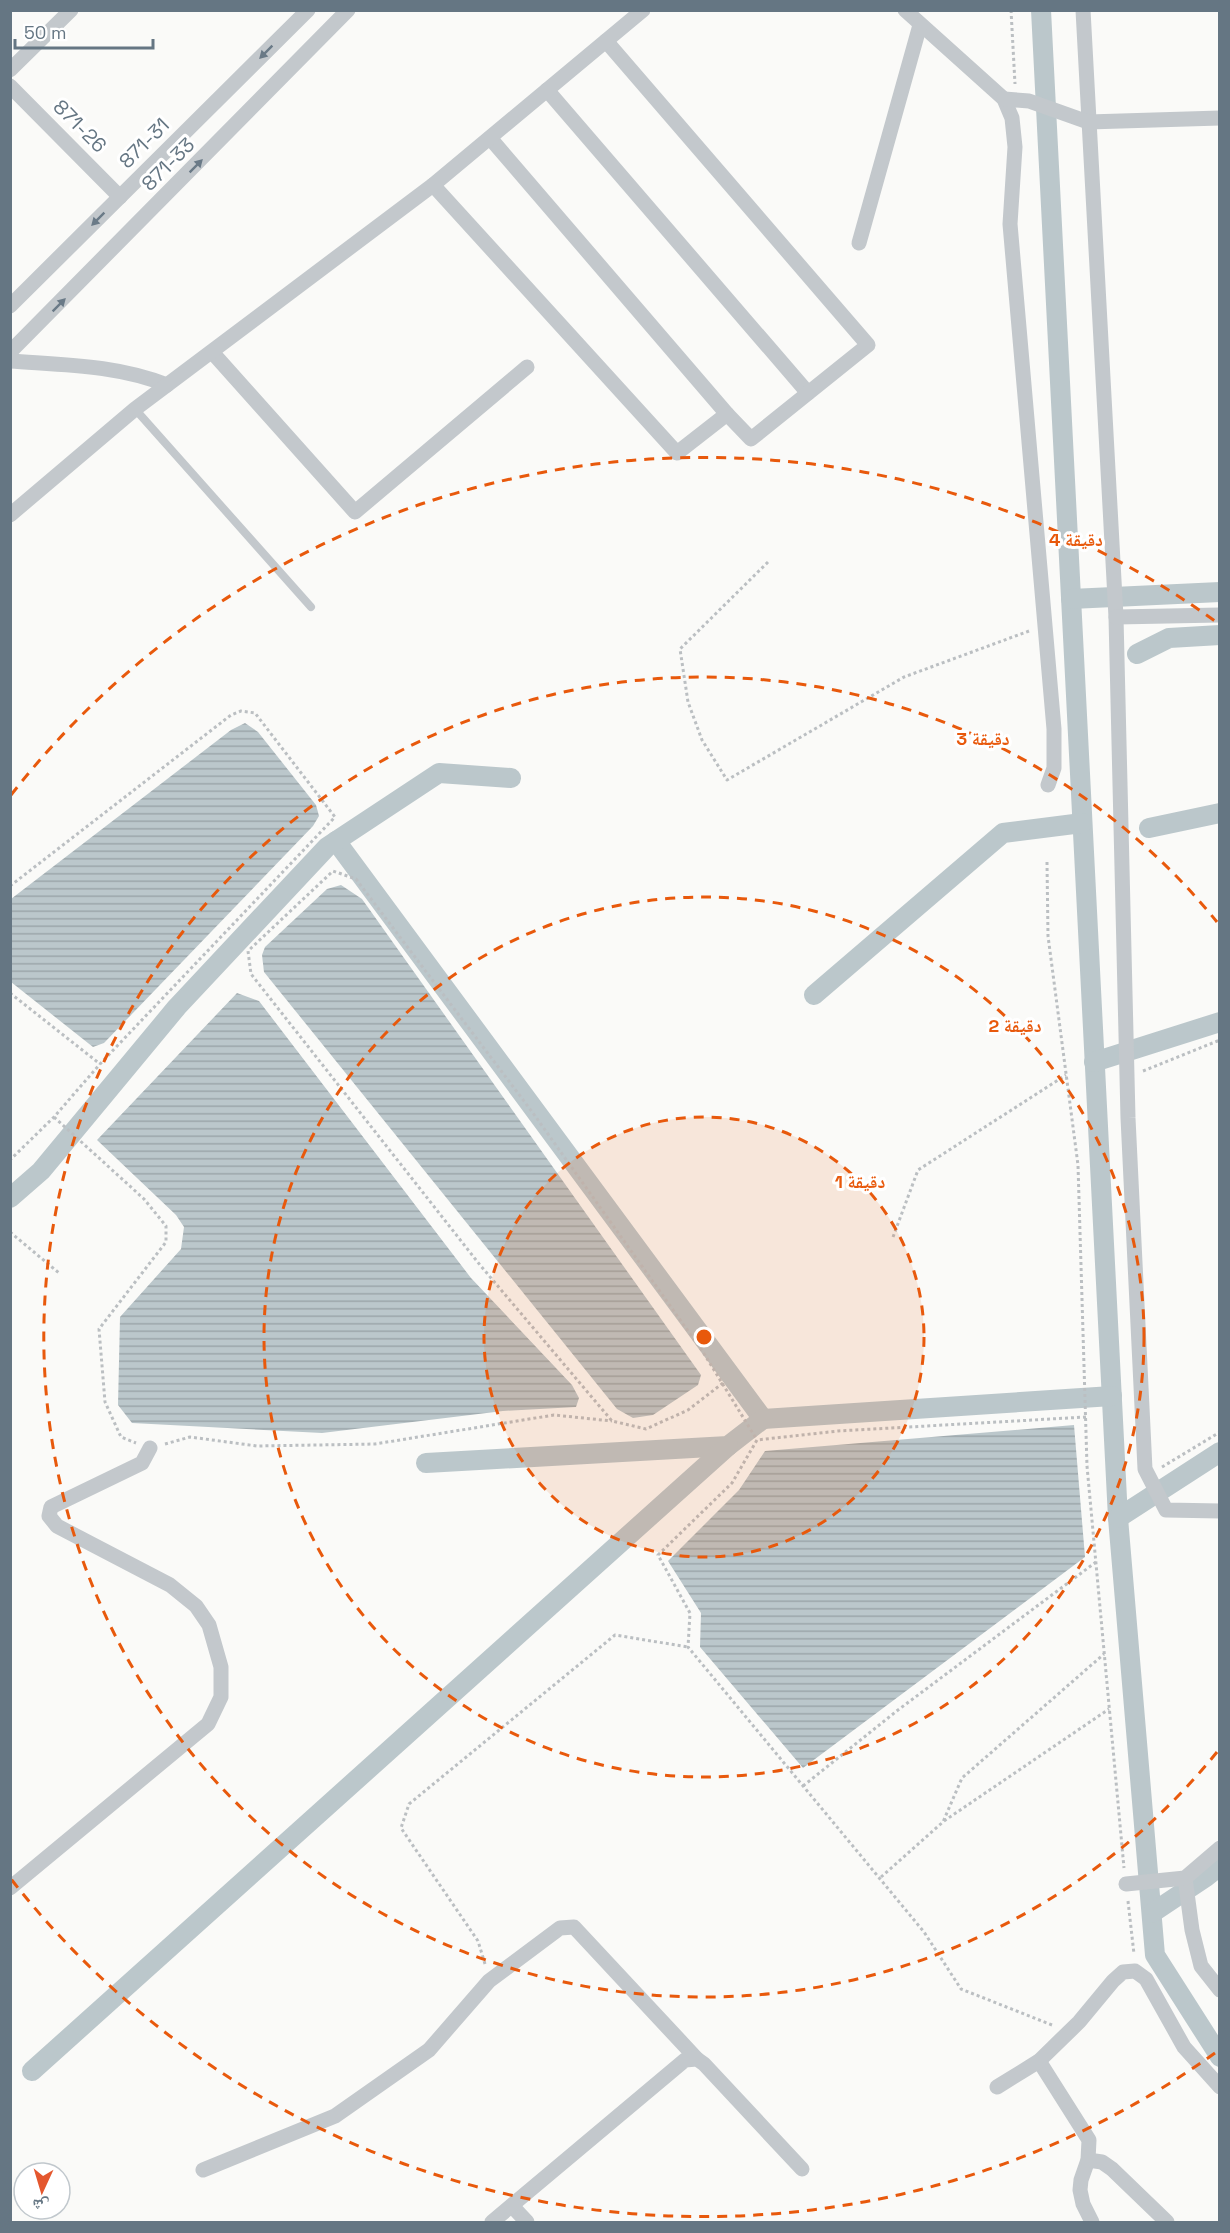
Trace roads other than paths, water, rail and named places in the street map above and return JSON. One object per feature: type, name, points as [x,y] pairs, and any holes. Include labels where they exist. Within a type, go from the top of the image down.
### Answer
[{"type":"street","points":[[10,70],[71,10]]},
{"type":"street","name":"871-31","points":[[10,306],[308,10]]},
{"type":"street","name":"871-33","points":[[13,345],[348,10]]},
{"type":"street","points":[[10,515],[135,409],[433,185],[642,10]]},
{"type":"street","points":[[905,10],[1010,99],[1029,101],[1088,122],[1220,118]]},
{"type":"street","points":[[1083,10],[1116,617],[1127,1077],[1144,1469],[1166,1510],[1220,1511]]},
{"type":"street","points":[[859,243],[920,25]]},
{"type":"street","points":[[490,138],[751,440],[868,345],[606,41]]},
{"type":"street","name":"871-26","points":[[10,86],[120,197]]},
{"type":"street","points":[[547,90],[808,393]]},
{"type":"street","points":[[1010,99],[1015,147],[1010,224],[1054,729],[1054,768],[1048,785]]},
{"type":"street","points":[[433,185],[677,453],[727,414]]},
{"type":"street","points":[[13,345],[32,354],[82,359],[110,369]]},
{"type":"street","points":[[212,352],[355,512],[527,367]]},
{"type":"street","points":[[10,361],[110,369],[129,372],[167,385]]},
{"type":"street","points":[[1116,617],[1220,615]]},
{"type":"street","points":[[10,1888],[208,1724],[220,1697],[220,1667],[215,1646],[209,1625],[196,1605],[170,1585],[57,1526],[49,1515],[51,1507],[142,1463],[150,1448]]},
{"type":"street","points":[[1126,1884],[1185,1878],[1220,1848]]},
{"type":"street","points":[[1185,1878],[1192,1930],[1202,1966],[1220,1990]]},
{"type":"street","points":[[203,2170],[334,2116],[429,2050],[489,1981],[560,1928],[574,1927],[802,2169]]},
{"type":"street","points":[[996,2087],[1039,2061],[1070,2032],[1113,1981],[1123,1972],[1135,1971],[1146,1979],[1184,2047],[1220,2087]]},
{"type":"street","points":[[492,2223],[685,2060],[697,2059]]},
{"type":"street","points":[[1039,2061],[1089,2140],[1089,2160],[1081,2180],[1080,2190],[1083,2204],[1092,2223]]},
{"type":"street","points":[[1089,2160],[1102,2162],[1112,2169],[1167,2223]]},
{"type":"street","points":[[512,2206],[527,2223]]},
{"type":"lane","points":[[135,409],[311,607]]},
{"type":"waterway","points":[[1041,10],[1118,1518],[1155,1955],[1220,2057]]},
{"type":"waterway","points":[[1071,599],[1220,592]]},
{"type":"waterway","points":[[1137,654],[1169,638],[1220,635]]},
{"type":"waterway","points":[[10,1198],[41,1171],[177,1007],[327,847],[439,773],[511,778]]},
{"type":"waterway","points":[[1149,828],[1220,813]]},
{"type":"waterway","points":[[814,995],[1003,833],[1082,823]]},
{"type":"waterway","points":[[336,841],[763,1419],[1112,1396]]},
{"type":"waterway","points":[[1094,1062],[1220,1022]]},
{"type":"waterway","points":[[426,1463],[728,1446],[763,1419]]},
{"type":"waterway","points":[[32,2071],[728,1446]]},
{"type":"waterway","points":[[1118,1518],[1220,1452]]},
{"type":"waterway","points":[[1152,1913],[1220,1866]]}]
